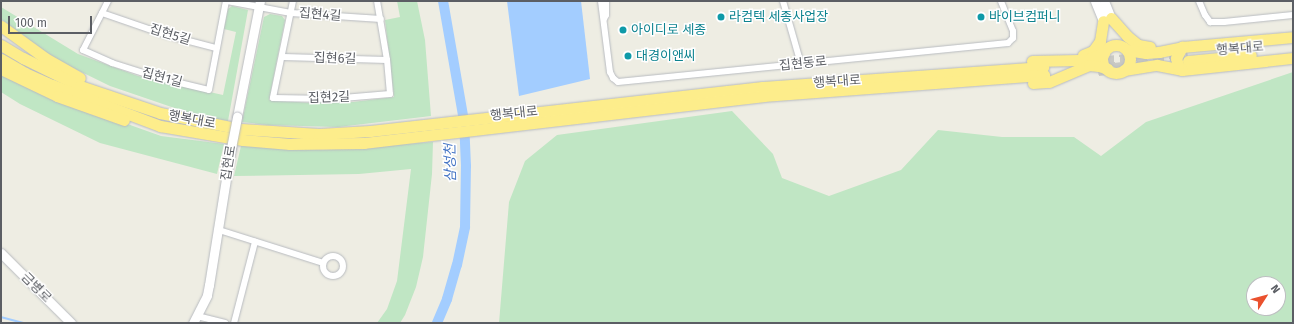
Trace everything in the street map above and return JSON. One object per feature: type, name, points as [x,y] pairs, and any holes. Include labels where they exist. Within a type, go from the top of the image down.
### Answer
[{"type":"highway","points":[[1107,20],[1130,58],[1128,67],[1116,70],[1103,62],[1107,42],[1107,20]]},
{"type":"highway","points":[[1107,20],[1138,44],[1185,58]]},
{"type":"highway","points":[[1045,71],[1093,51],[1100,41],[1107,20]]},
{"type":"highway","points":[[1,26],[72,74],[135,103]]},
{"type":"highway","points":[[1045,71],[1089,65],[1116,70],[1157,65],[1185,58],[1293,37]]},
{"type":"highway","name":"행복대로","points":[[1185,58],[1293,44]]},
{"type":"highway","name":"행복대로","points":[[1,45],[23,58],[80,86],[135,103],[160,113],[241,129],[269,132],[319,134],[370,131],[496,116],[795,90],[1045,71]]},
{"type":"highway","points":[[1045,71],[1079,60],[1092,58],[1115,45],[1146,53],[1159,52],[1185,58],[1293,58]]},
{"type":"highway","name":"행복대로","points":[[1185,58],[1293,52]]},
{"type":"highway","name":"행복대로","points":[[1,59],[25,73],[52,85],[160,126],[243,140],[290,144],[364,143],[763,96],[795,90]]},
{"type":"highway","points":[[1,69],[57,96],[86,107],[130,122],[160,126]]},
{"type":"street","name":"집현1길","points":[[108,1],[83,50],[152,76],[209,90],[216,48],[227,1]]},
{"type":"street","name":"집현4길","points":[[227,1],[260,4],[291,13],[381,19]]},
{"type":"street","name":"집현2길","points":[[293,1],[283,57],[273,98],[331,99],[390,94],[387,60],[377,1]]},
{"type":"street","name":"집현동로","points":[[601,1],[610,72],[613,78],[618,82],[1008,43],[1013,38],[1013,31],[1001,1]]},
{"type":"street","name":"집현동로","points":[[604,20],[606,15],[606,1]]},
{"type":"street","points":[[783,1],[801,64]]},
{"type":"street","points":[[1095,1],[1107,20]]},
{"type":"street","points":[[1104,1],[1107,20]]},
{"type":"street","points":[[1199,1],[1210,22],[1293,15]]},
{"type":"street","name":"집현로","points":[[195,319],[209,285],[231,148],[260,4]]},
{"type":"street","name":"집현5길","points":[[102,13],[166,35],[216,48]]},
{"type":"street","name":"집현6길","points":[[283,57],[387,60]]},
{"type":"street","points":[[219,230],[324,263]]},
{"type":"street","points":[[234,323],[255,242]]},
{"type":"street","name":"금병로","points":[[1,253],[71,323]]},
{"type":"street","points":[[195,319],[225,323]]},
{"type":"green space","points":[[397,1],[417,1],[425,40],[431,116],[338,127],[268,125],[242,122],[264,17],[270,14],[282,16],[285,20],[269,100],[311,103],[353,102],[394,97],[385,20],[400,17]]},
{"type":"green space","points":[[232,6],[248,10],[228,121],[192,114],[110,86],[57,60],[1,19],[1,7],[78,54],[138,76],[223,95],[236,32],[224,29],[228,9]]},
{"type":"green space","points":[[1293,72],[1293,323],[499,323],[509,202],[525,161],[557,135],[732,111],[773,154],[782,178],[829,196],[901,170],[938,130],[1002,137],[1074,137],[1101,156],[1146,122]]},
{"type":"green space","points":[[1,74],[63,101],[161,136],[224,144],[217,174],[100,143],[20,104],[1,92]]},
{"type":"green space","points":[[433,142],[432,174],[423,257],[416,287],[405,315],[400,323],[377,323],[387,309],[397,281],[411,169],[359,174],[234,176],[241,146],[322,150]]},
{"type":"water","points":[[507,1],[581,1],[590,79],[519,96]]},
{"type":"waterway","name":"삼성천","points":[[437,323],[447,299],[457,265],[465,227],[466,166],[464,121],[443,1]]},
{"type":"waterway","points":[[1,317],[23,323]]},
{"type":"tunnel","points":[[1087,63],[1188,53]]},
{"type":"tunnel","points":[[1098,70],[1133,66]]},
{"type":"place","name":"라컴텍 세종사업장","points":[[721,17]]},
{"type":"place","name":"바이브컴퍼니","points":[[981,17]]},
{"type":"place","name":"아이디로 세종","points":[[623,30]]},
{"type":"place","name":"대경이앤씨","points":[[628,56]]}]
